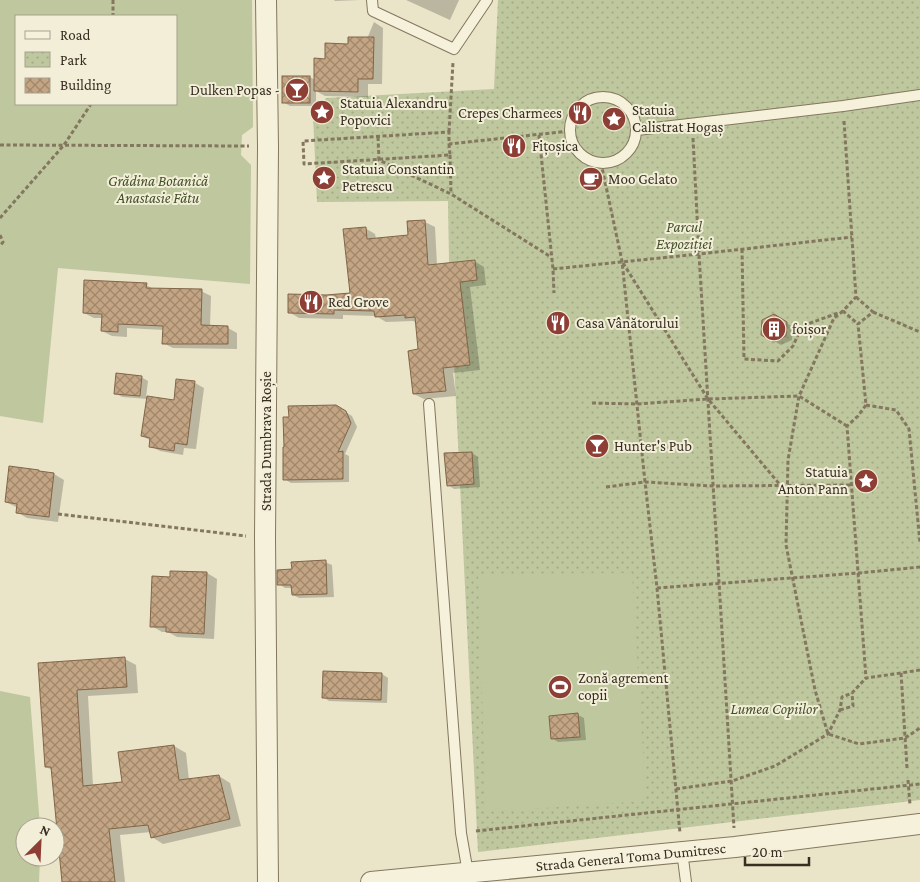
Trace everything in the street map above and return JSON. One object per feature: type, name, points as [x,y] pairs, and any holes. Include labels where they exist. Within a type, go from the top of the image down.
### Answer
[{"type":"street","name":"Strada Dumbrava Roșie","points":[[266,0],[268,156],[265,538],[268,882]]},
{"type":"street","name":"Strada General Toma Dumitresc","points":[[371,882],[682,852],[920,824]]},
{"type":"lane","points":[[372,0],[373,12],[454,49],[488,0]]},
{"type":"lane","points":[[637,130],[920,95]]},
{"type":"lane","points":[[602,96],[622,102],[635,119],[637,130],[630,150],[622,158],[612,162],[601,163],[592,162],[576,150],[570,131],[575,111],[592,98],[602,96]]},
{"type":"lane","points":[[429,404],[460,833],[468,873]]},
{"type":"lane","points":[[682,852],[686,882]]},
{"type":"path","points":[[113,0],[113,15]]},
{"type":"path","points":[[451,194],[449,132],[454,49]]},
{"type":"path","points":[[0,218],[64,144],[90,105]]},
{"type":"path","points":[[828,734],[816,690],[786,545],[788,460],[799,396],[834,318],[844,311],[856,297],[842,106]]},
{"type":"path","points":[[692,123],[735,846]]},
{"type":"path","points":[[450,144],[570,131]]},
{"type":"path","points":[[449,132],[303,141],[304,164],[450,155]]},
{"type":"path","points":[[539,135],[554,293]]},
{"type":"path","points":[[378,136],[379,160]]},
{"type":"path","points":[[0,145],[254,146]]},
{"type":"path","points":[[379,160],[451,194],[551,257]]},
{"type":"path","points":[[601,163],[622,261],[657,588],[682,852]]},
{"type":"path","points":[[0,235],[3,242],[0,246]]},
{"type":"path","points":[[553,269],[852,237]]},
{"type":"path","points":[[742,249],[744,359],[778,361],[793,346],[802,326],[844,311]]},
{"type":"path","points":[[622,261],[708,399],[781,486]]},
{"type":"path","points":[[856,297],[873,312],[920,332]]},
{"type":"path","points":[[844,311],[858,324],[866,405],[858,416],[846,426]]},
{"type":"path","points":[[858,324],[873,312]]},
{"type":"path","points":[[592,403],[637,404],[799,396],[846,426]]},
{"type":"path","points":[[866,405],[896,410],[909,429],[920,543]]},
{"type":"path","points":[[846,426],[866,678]]},
{"type":"path","points":[[606,487],[645,482],[714,486],[851,485]]},
{"type":"path","points":[[58,514],[265,538]]},
{"type":"path","points":[[657,588],[920,567]]},
{"type":"path","points":[[676,789],[732,781],[775,766],[828,734],[840,710],[842,697],[852,693],[866,678],[920,670]]},
{"type":"path","points":[[901,673],[907,768]]},
{"type":"path","points":[[840,710],[853,706],[852,693]]},
{"type":"path","points":[[828,734],[860,744],[905,738],[920,728]]},
{"type":"path","points":[[460,833],[920,784]]},
{"type":"green space","name":"Grădina Botanică Anastasie Fătu","points":[[0,0],[252,0],[253,127],[242,135],[241,155],[251,165],[250,284],[58,268],[43,423],[0,416]]},
{"type":"green space","name":"Parcul Expoziției","points":[[498,0],[920,0],[920,800],[478,852],[449,260],[448,201],[317,202],[313,115],[326,98],[494,89]]},
{"type":"green space","name":"Zonă agrement copii","points":[[632,573],[646,801],[486,812],[478,574]]},
{"type":"green space","points":[[0,691],[30,697],[39,817],[15,817],[15,867],[40,867],[39,882],[0,882]]},
{"type":"building","points":[[348,37],[374,37],[373,79],[358,79],[358,92],[314,91],[314,58],[325,59],[325,43],[348,44]]},
{"type":"building","points":[[282,76],[310,76],[310,103],[282,103]]},
{"type":"building","points":[[425,220],[428,265],[475,260],[477,280],[460,282],[470,365],[443,368],[446,391],[413,394],[408,351],[418,349],[415,317],[405,318],[405,315],[375,317],[374,311],[334,310],[334,314],[288,313],[288,294],[326,295],[350,293],[343,229],[366,227],[367,239],[408,235],[407,221]]},
{"type":"building","points":[[84,280],[147,283],[146,288],[202,289],[201,325],[228,326],[228,344],[162,344],[163,326],[118,324],[118,332],[101,331],[102,314],[83,313]]},
{"type":"building","name":"foișor","points":[[774,314],[787,322],[786,336],[774,342],[761,335],[762,320]]},
{"type":"building","points":[[116,373],[142,376],[140,396],[114,394]]},
{"type":"building","points":[[176,379],[195,381],[187,445],[175,443],[174,451],[149,447],[150,438],[141,436],[147,396],[174,400]]},
{"type":"building","points":[[336,405],[346,411],[351,423],[338,452],[343,451],[343,479],[283,480],[283,417],[289,417],[288,406]]},
{"type":"building","points":[[472,452],[474,484],[447,486],[444,453]]},
{"type":"building","points":[[9,466],[54,473],[49,517],[16,513],[17,504],[5,502]]},
{"type":"building","points":[[326,560],[327,594],[292,595],[291,585],[277,585],[277,570],[292,569],[291,562]]},
{"type":"building","points":[[170,571],[207,572],[204,634],[166,632],[166,627],[150,627],[152,576],[170,577]]},
{"type":"building","points":[[125,657],[127,687],[77,690],[83,786],[122,782],[118,752],[174,745],[179,780],[219,775],[230,819],[151,838],[148,825],[109,829],[115,882],[62,882],[61,867],[65,867],[65,817],[56,817],[51,767],[45,767],[38,663]]},
{"type":"building","points":[[323,671],[382,673],[381,700],[322,698]]},
{"type":"building","points":[[578,713],[580,737],[551,739],[549,716]]},
{"type":"place","name":"Dulken Popas -","points":[[297,90]]},
{"type":"place","name":"Statuia Alexandru Popovici","points":[[322,112]]},
{"type":"place","name":"Crepes Charmees","points":[[580,113]]},
{"type":"place","name":"Statuia Calistrat Hogaș","points":[[614,119]]},
{"type":"place","name":"Fițoșica","points":[[514,146]]},
{"type":"place","name":"Statuia Constantin Petrescu","points":[[324,178]]},
{"type":"place","name":"Moo Gelato","points":[[591,179]]},
{"type":"place","name":"Red Grove","points":[[311,302]]},
{"type":"place","name":"Casa Vânătorului","points":[[558,323]]},
{"type":"place","name":"foișor","points":[[774,329]]},
{"type":"place","name":"Hunter's Pub","points":[[597,446]]},
{"type":"place","name":"Statuia Anton Pann","points":[[866,481]]},
{"type":"place","name":"Zonă agrement copii","points":[[560,687]]},
{"type":"park label","name":"Lumea Copiilor","points":[[774,709]]}]
